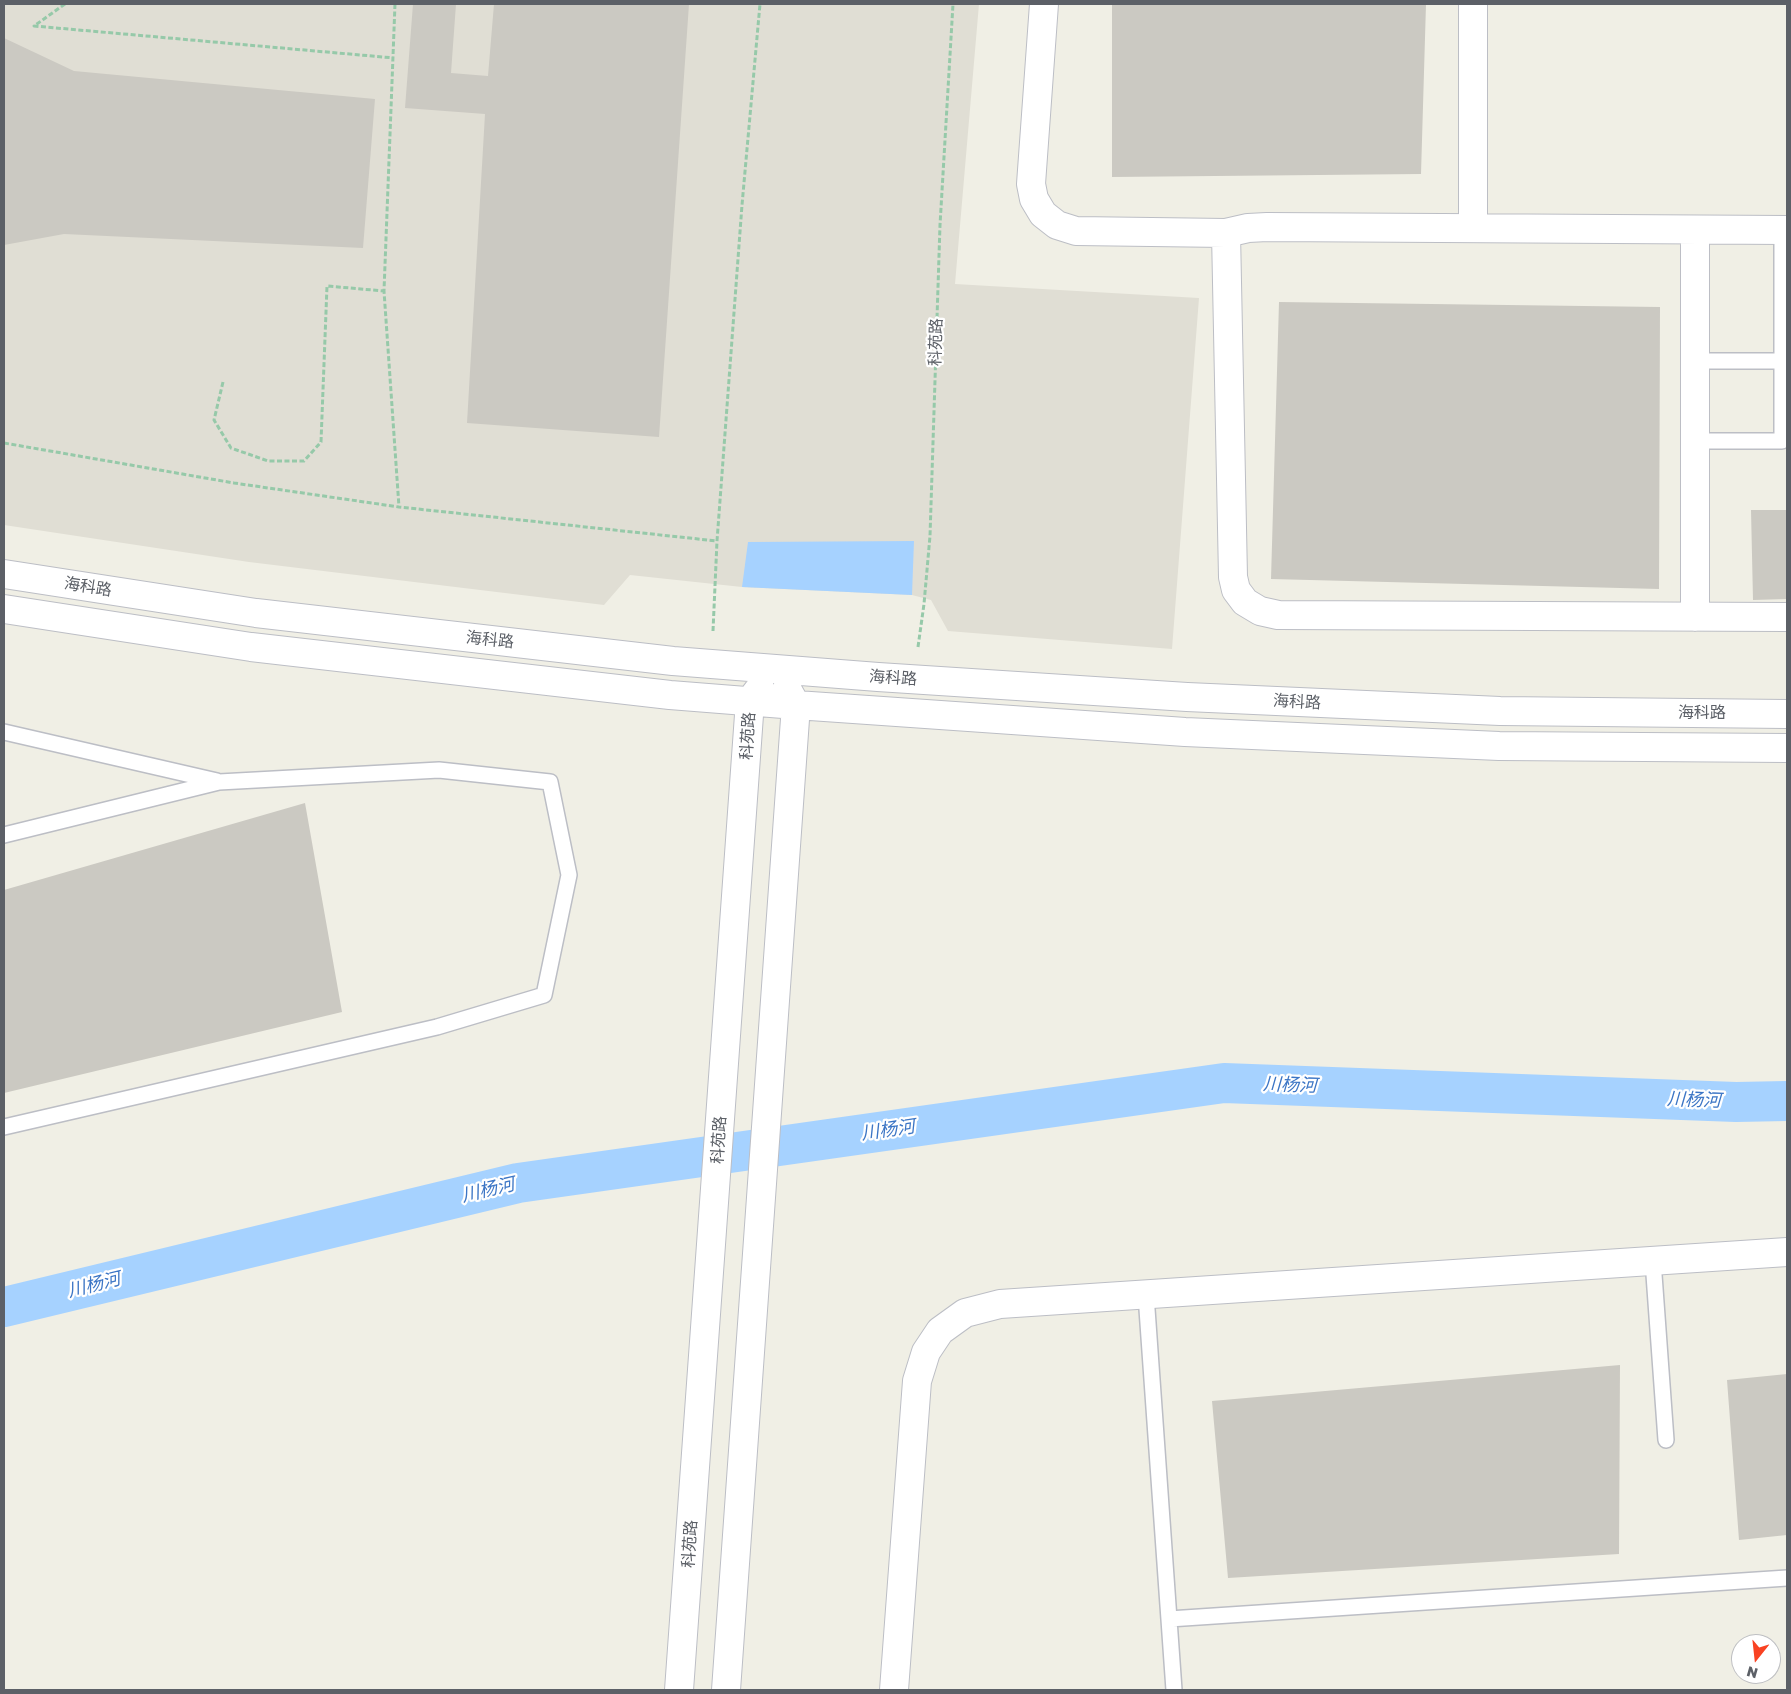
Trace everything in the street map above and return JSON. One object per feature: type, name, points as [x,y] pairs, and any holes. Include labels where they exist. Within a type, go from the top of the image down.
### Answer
[{"type":"street","points":[[1044,4],[1031,184],[1034,199],[1043,214],[1057,225],[1076,230],[1226,233],[1248,228],[1267,227],[1785,230]]},
{"type":"street","points":[[1473,228],[1474,4]]},
{"type":"street","points":[[1695,230],[1695,617]]},
{"type":"street","points":[[1226,233],[1233,577],[1236,590],[1245,602],[1260,611],[1278,615],[1787,617]]},
{"type":"street","name":"海科路","points":[[4,574],[256,613],[713,664],[913,680],[1187,697],[1500,712],[1787,714]]},
{"type":"street","points":[[4,609],[251,647],[670,695],[750,702],[1185,732],[1470,745],[1787,748]]},
{"type":"street","points":[[726,1690],[796,705],[774,668]]},
{"type":"street","name":"科苑路","points":[[679,1690],[750,702],[774,668]]},
{"type":"street","points":[[894,1690],[917,1381],[926,1352],[940,1330],[965,1313],[1000,1304],[1787,1252]]},
{"type":"lane","points":[[1695,441],[1782,441],[1785,230]]},
{"type":"lane","points":[[1695,361],[1782,361]]},
{"type":"lane","points":[[4,732],[219,782]]},
{"type":"lane","points":[[4,835],[219,782],[439,770],[550,782],[569,875],[544,995],[437,1027],[4,1126]]},
{"type":"lane","points":[[1653,1261],[1666,1440]]},
{"type":"lane","points":[[1146,1295],[1174,1690]]},
{"type":"lane","points":[[1169,1619],[1787,1578]]},
{"type":"path","points":[[65,4],[34,26],[394,58]]},
{"type":"path","points":[[395,4],[384,291],[399,507]]},
{"type":"path","points":[[713,664],[717,541],[742,205],[760,4]]},
{"type":"path","name":"科苑路","points":[[913,680],[924,604],[930,536],[940,225],[954,4]]},
{"type":"path","points":[[223,382],[214,420],[231,448],[268,461],[304,461],[321,442],[327,286],[384,291]]},
{"type":"path","points":[[4,442],[234,483],[399,507],[717,541]]},
{"type":"shaded area","points":[[4,4],[979,4],[955,284],[1199,298],[1172,649],[948,631],[931,600],[912,595],[742,587],[630,575],[604,605],[249,562],[4,525]]},
{"type":"water","points":[[914,541],[912,595],[742,587],[748,542]]},
{"type":"building","points":[[413,4],[456,4],[451,73],[488,76],[494,4],[689,4],[659,437],[467,423],[485,114],[405,108]]},
{"type":"building","points":[[1112,4],[1426,4],[1421,174],[1112,177]]},
{"type":"building","points":[[4,38],[74,71],[375,99],[363,248],[64,234],[4,245]]},
{"type":"building","points":[[1279,302],[1660,307],[1659,589],[1271,579]]},
{"type":"building","points":[[1751,510],[1787,510],[1787,599],[1753,600]]},
{"type":"building","points":[[305,803],[342,1012],[4,1093],[4,890]]},
{"type":"building","points":[[1620,1365],[1619,1554],[1228,1578],[1212,1401]]},
{"type":"building","points":[[1787,1374],[1787,1535],[1739,1540],[1727,1380]]},
{"type":"waterway","name":"川杨河","points":[[4,1307],[518,1183],[1224,1083],[1736,1102],[1787,1101]]}]
